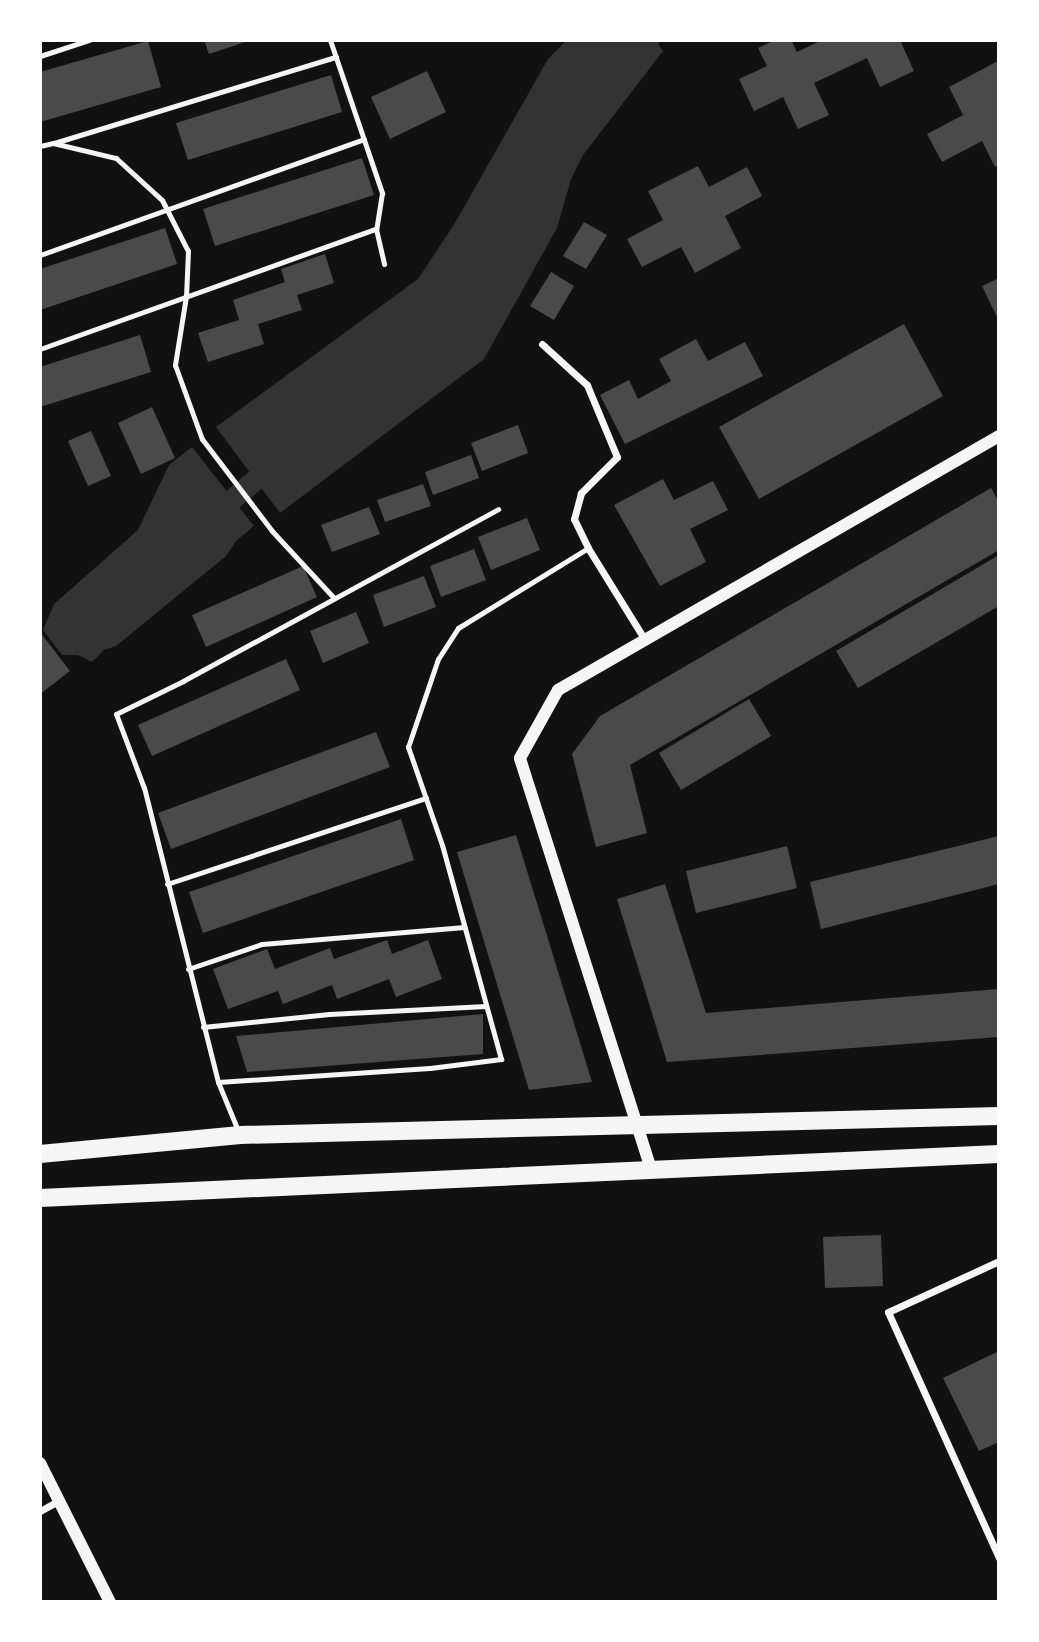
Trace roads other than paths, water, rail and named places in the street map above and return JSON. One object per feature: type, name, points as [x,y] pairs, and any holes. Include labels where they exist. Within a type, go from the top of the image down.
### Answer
[{"type":"main road","points":[[40,1154],[240,1136],[999,1116]]},
{"type":"main road","points":[[40,1198],[999,1154]]},
{"type":"street","points":[[542,344],[587,385],[617,457],[581,493],[574,519],[588,548],[645,640]]},
{"type":"street","points":[[651,1169],[520,758],[558,690],[999,436]]},
{"type":"street","points":[[999,1261],[888,1312],[999,1558]]},
{"type":"street","points":[[40,1463],[110,1602]]},
{"type":"street","points":[[40,1511],[58,1501]]},
{"type":"lane","points":[[40,57],[89,40]]},
{"type":"lane","points":[[330,40],[382,193],[376,229],[384,264]]},
{"type":"lane","points":[[40,146],[336,57]]},
{"type":"lane","points":[[40,255],[364,139]]},
{"type":"lane","points":[[53,143],[116,158],[162,200],[167,208],[188,251],[186,296],[175,365],[202,439],[268,526],[334,598]]},
{"type":"lane","points":[[40,349],[376,229]]},
{"type":"lane","points":[[240,1136],[218,1082],[144,788],[116,714],[183,681],[498,509]]},
{"type":"lane","points":[[218,1082],[430,1068],[501,1059],[426,798],[408,747],[438,659],[458,628],[588,548]]},
{"type":"lane","points":[[167,884],[426,798]]},
{"type":"lane","points":[[188,969],[262,944],[464,927]]},
{"type":"lane","points":[[203,1027],[329,1014],[486,1006]]},
{"type":"waterway","points":[[213,515],[276,462]]}]
